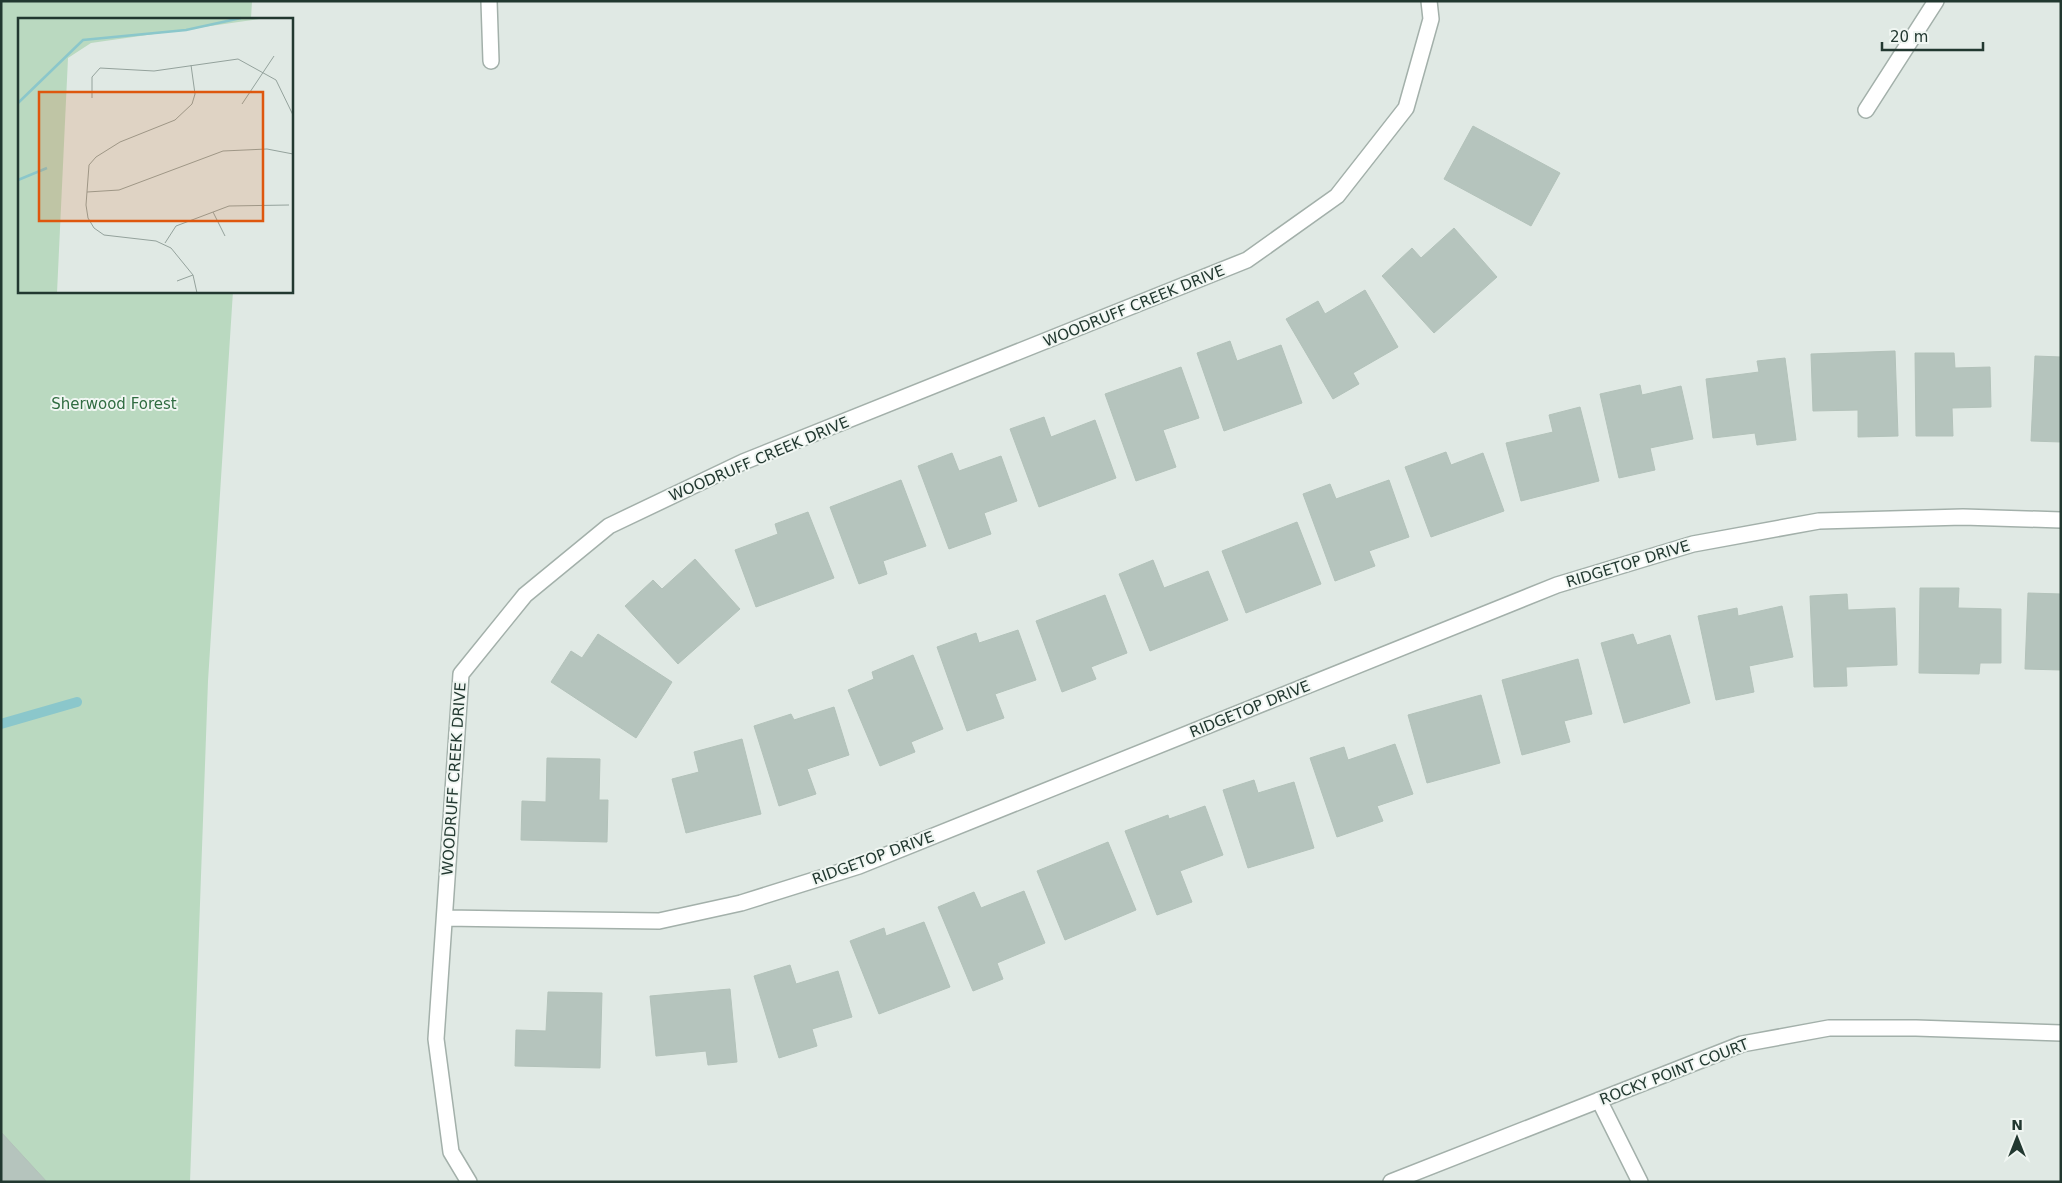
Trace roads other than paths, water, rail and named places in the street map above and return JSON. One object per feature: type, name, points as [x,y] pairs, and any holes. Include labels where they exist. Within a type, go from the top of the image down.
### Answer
[{"type":"street","points":[[489,1],[491,61]]},
{"type":"street","name":"WOODRUFF CREEK DRIVE","points":[[469,1182],[451,1152],[436,1038],[461,674],[525,595],[609,526],[743,462],[1247,260],[1337,196],[1406,108],[1430,19],[1429,1]]},
{"type":"street","points":[[1866,110],[1936,1]]},
{"type":"street","name":"RIDGETOP DRIVE","points":[[444,918],[659,920],[741,903],[859,866],[1557,586],[1693,544],[1819,521],[1963,517],[2061,520]]},
{"type":"street","name":"ROCKY POINT COURT","points":[[1391,1182],[1742,1044],[1829,1028],[1916,1028],[2061,1033]]},
{"type":"street","points":[[1599,1100],[1640,1182]]},
{"type":"waterway","points":[[1,724],[77,702]]},
{"type":"park label","name":"Sherwood Forest","points":[[114,404]]}]
